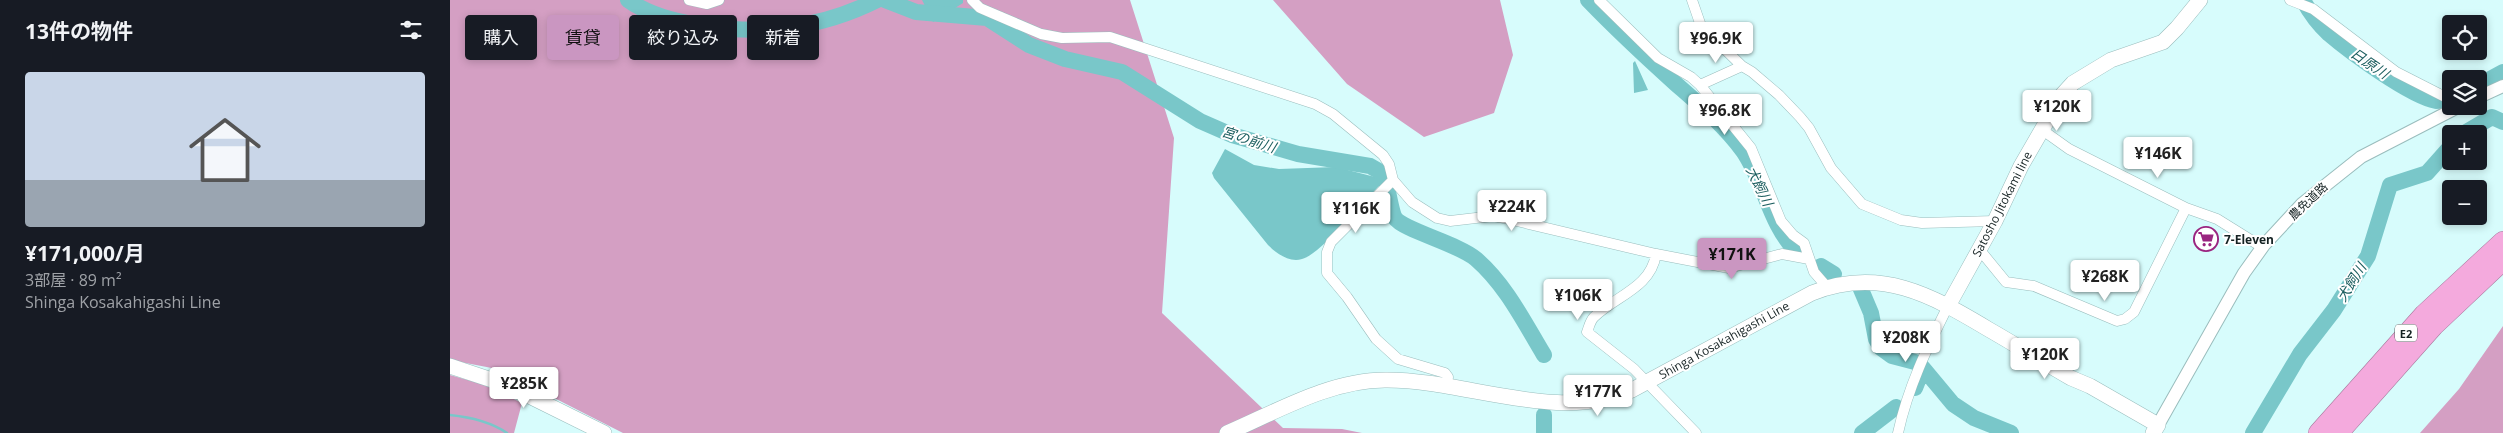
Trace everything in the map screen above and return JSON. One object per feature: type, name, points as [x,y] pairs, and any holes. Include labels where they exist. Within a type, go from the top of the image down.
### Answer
[{"type":"highway","name":"E2","points":[[2318,433],[2424,314],[2503,241]]},
{"type":"highway","name":"E2","points":[[2339,433],[2434,326],[2503,261]]},
{"type":"main road","name":"Satosho Jitokami line","points":[[1948,306],[1995,221],[2021,166],[2054,106],[2073,83],[2127,53],[2162,42],[2178,28],[2200,0]]},
{"type":"main road","name":"Shinga Kosakahigashi Line","points":[[1227,433],[1316,396],[1361,382],[1412,380],[1580,404],[1616,397],[1797,300],[1827,287],[1880,283],[1919,292],[1948,306],[2071,378],[2090,386],[2156,429]]},
{"type":"main road","points":[[450,366],[516,389],[604,433]]},
{"type":"street","points":[[689,0],[707,4],[719,0]]},
{"type":"street","points":[[972,0],[980,8],[1041,34],[1062,38],[1110,37],[1315,104],[1333,114],[1383,155],[1389,164],[1393,180],[1412,202],[1437,218],[1450,221],[1493,216],[1656,254],[1729,268],[1782,254],[1809,259]]},
{"type":"street","points":[[1599,0],[1658,58],[1691,77],[1700,85],[1751,148],[1781,221],[1793,235],[1804,243],[1814,272],[1827,287]]},
{"type":"street","points":[[1692,0],[1701,26],[1742,66],[1779,95],[1800,116],[1809,128],[1831,168],[1862,204],[1900,220],[1922,223],[1995,221]]},
{"type":"street","points":[[2290,0],[2308,8],[2376,59],[2420,85],[2442,95]]},
{"type":"street","points":[[1700,85],[1742,66]]},
{"type":"street","points":[[2487,93],[2503,86]]},
{"type":"street","name":"農免道路","points":[[2156,429],[2236,285],[2262,248],[2302,204],[2361,157],[2442,115]]},
{"type":"street","points":[[2042,129],[2069,149],[2186,208],[2217,219],[2262,248]]},
{"type":"street","points":[[1393,180],[1331,242],[1327,252],[1327,273],[1347,297],[1376,340],[1398,359],[1445,373],[1448,377],[1447,385]]},
{"type":"street","points":[[1980,249],[2006,282],[2034,286],[2117,321],[2125,319],[2134,312],[2186,208]]},
{"type":"street","points":[[1656,254],[1650,274],[1633,289],[1592,318],[1587,332],[1634,369],[1696,433]]},
{"type":"street","points":[[1898,433],[1905,401],[1919,363],[1948,306]]},
{"type":"shaded area","points":[[450,0],[1130,0],[1174,138],[1162,313],[1283,428],[1342,429],[1362,433],[623,433],[497,369],[450,360]]},
{"type":"shaded area","points":[[1273,0],[1500,0],[1513,55],[1494,113],[1424,137],[1347,84]]},
{"type":"shaded area","points":[[2503,326],[2503,433],[2420,433],[2459,389]]},
{"type":"shaded area","points":[[450,375],[482,384],[522,403],[514,433],[450,433]]},
{"type":"water","points":[[922,0],[963,0],[963,3],[933,22]]},
{"type":"water","points":[[1635,61],[1648,90],[1634,93],[1633,63]]},
{"type":"water","points":[[1225,149],[1254,165],[1279,169],[1336,167],[1379,178],[1380,185],[1320,248],[1302,259],[1292,260],[1279,254],[1268,245],[1214,178],[1212,173]]},
{"type":"waterway","name":"宮の前川","points":[[628,0],[663,17],[706,26],[751,30],[812,23],[845,14],[877,0]]},
{"type":"waterway","name":"宮の前川","points":[[885,0],[916,12],[987,18],[1029,45],[1065,59],[1122,72],[1200,121],[1232,135],[1298,154],[1370,166],[1384,174],[1395,218],[1400,223],[1468,253],[1487,269],[1522,317],[1544,355]]},
{"type":"waterway","name":"犬飼川","points":[[1588,0],[1736,142],[1757,176],[1779,228],[1796,251]]},
{"type":"waterway","name":"日原川","points":[[2303,0],[2321,26],[2351,51],[2411,91],[2436,101],[2442,100]]},
{"type":"waterway","name":"日原川","points":[[2487,81],[2503,72]]},
{"type":"waterway","name":"犬飼川","points":[[2478,125],[2492,117],[2503,122]]},
{"type":"waterway","name":"犬飼川","points":[[2253,433],[2300,354],[2334,310],[2368,256],[2390,185],[2427,173],[2442,156]]},
{"type":"waterway","name":"犬飼川","points":[[1821,266],[1834,274]]},
{"type":"waterway","name":"犬飼川","points":[[1860,287],[1871,313],[1876,339],[1881,348],[1892,356],[1915,362]]},
{"type":"waterway","name":"犬飼川","points":[[1915,388],[1923,368],[1953,404],[1974,418],[2011,433]]},
{"type":"waterway","name":"宮の前川","points":[[1862,433],[1896,407]]},
{"type":"waterway","points":[[450,415],[480,421],[507,433]]},
{"type":"waterway","name":"宮の前川","points":[[1544,415],[1544,433]]},
{"type":"place","name":"7-Eleven","points":[[2206,239]]}]
